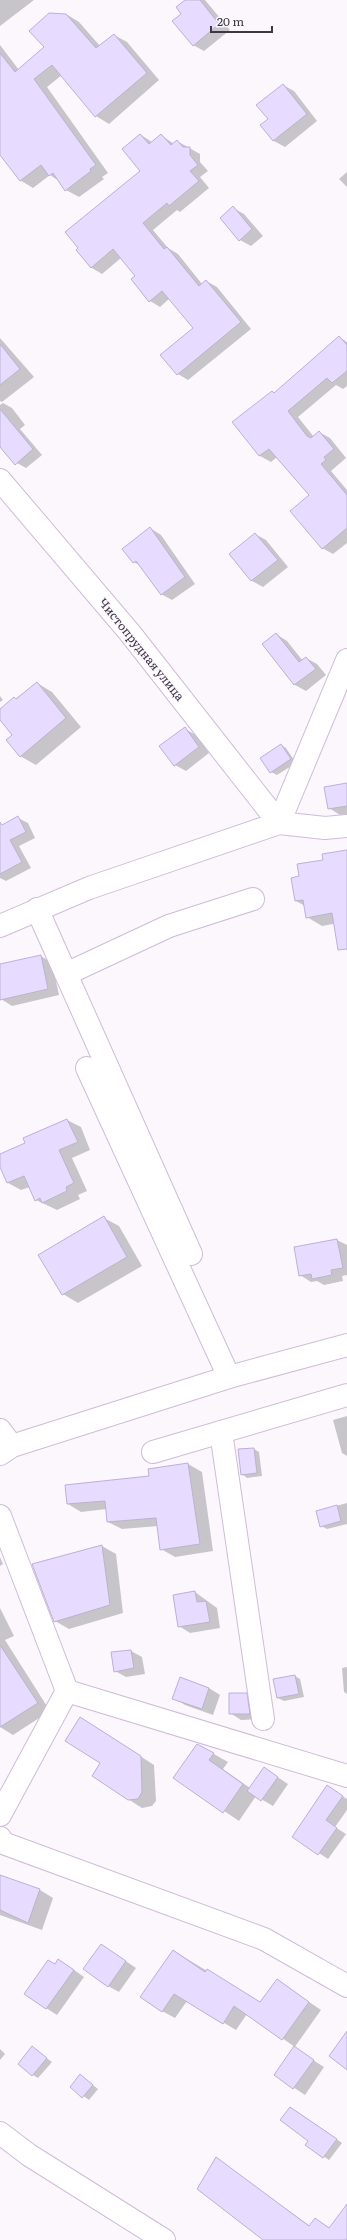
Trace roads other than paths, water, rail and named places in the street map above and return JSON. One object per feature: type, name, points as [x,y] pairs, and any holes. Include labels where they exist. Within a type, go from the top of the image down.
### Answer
[{"type":"street","name":"Чистопрудная улица","points":[[0,480],[130,633],[279,822]]},
{"type":"street","points":[[279,822],[347,660]]},
{"type":"street","points":[[0,926],[37,908],[89,888],[279,822],[325,828],[347,826]]},
{"type":"street","points":[[66,974],[170,926],[253,899]]},
{"type":"street","points":[[37,908],[191,1254]]},
{"type":"street","points":[[87,1068],[229,1377]]},
{"type":"street","points":[[4,1443],[229,1377],[347,1345]]},
{"type":"street","points":[[153,1452],[347,1395]]},
{"type":"street","points":[[221,1432],[263,1719]]},
{"type":"street","points":[[0,1516],[67,1691],[0,1815]]},
{"type":"street","points":[[67,1691],[347,1776]]},
{"type":"street","points":[[0,1838],[3,1843],[264,1939],[347,1986]]},
{"type":"street","points":[[0,2133],[29,2155],[164,2240]]}]
